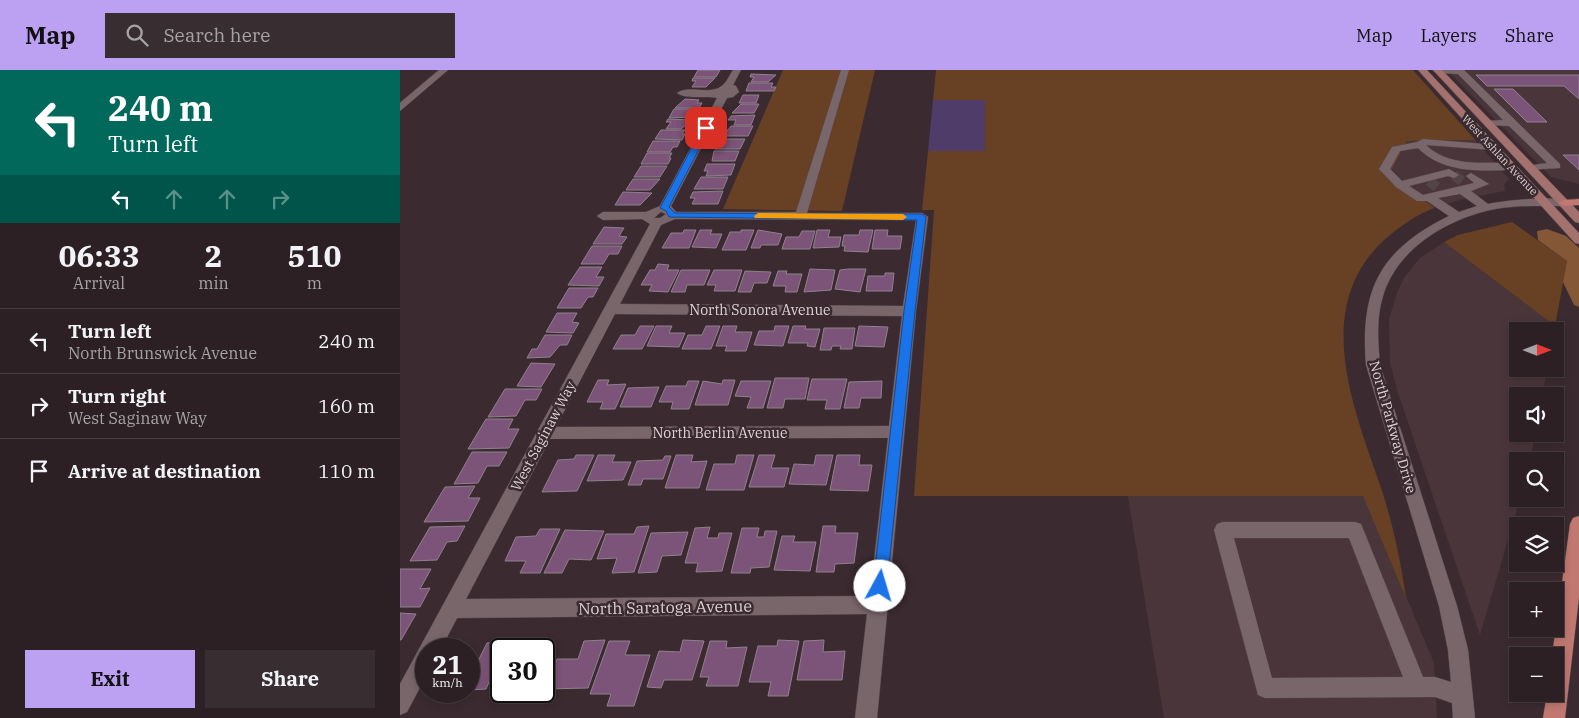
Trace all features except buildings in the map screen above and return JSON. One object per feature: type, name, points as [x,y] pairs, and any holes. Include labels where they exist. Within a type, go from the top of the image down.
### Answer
[{"type":"highway","points":[[1564,203],[1579,202]]},
{"type":"highway","points":[[1554,718],[1579,524]]},
{"type":"main road","name":"West Ashlan Avenue","points":[[1422,70],[1579,240]]},
{"type":"main road","name":"West Ashlan Avenue","points":[[1437,70],[1579,219]]},
{"type":"main road","points":[[1437,86],[1451,93],[1474,117],[1488,123]]},
{"type":"street","points":[[400,108],[444,70]]},
{"type":"street","name":"West Saginaw Way","points":[[436,638],[660,215],[722,92],[737,70]]},
{"type":"street","points":[[802,216],[805,196],[844,70]]},
{"type":"street","points":[[1437,70],[1461,72],[1556,166],[1530,168]]},
{"type":"street","points":[[682,92],[722,92]]},
{"type":"street","points":[[1488,123],[1512,123]]},
{"type":"street","points":[[1487,208],[1467,184],[1421,199],[1400,185],[1384,169],[1392,152],[1420,145],[1423,142],[1452,142],[1466,147],[1493,147]]},
{"type":"street","points":[[1420,145],[1427,154],[1448,163],[1478,167],[1511,167]]},
{"type":"street","points":[[1513,150],[1540,150]]},
{"type":"street","points":[[1400,185],[1427,180],[1449,172],[1454,175]]},
{"type":"street","points":[[1429,197],[1458,217]]},
{"type":"street","name":"North Parkway Drive","points":[[1464,718],[1458,650],[1448,606],[1373,365],[1371,340],[1376,296],[1383,277],[1394,262],[1422,236],[1458,217],[1487,208],[1564,203]]},
{"type":"street","points":[[603,216],[922,217],[866,718]]},
{"type":"street","name":"North Sonora Avenue","points":[[610,309],[910,311]]},
{"type":"street","name":"North Berlin Avenue","points":[[544,433],[897,432]]},
{"type":"street","points":[[1417,687],[1355,530],[1223,530],[1264,688],[1435,687],[1463,696]]},
{"type":"street","name":"North Saratoga Avenue","points":[[451,609],[878,605]]},
{"type":"street","points":[[400,705],[415,677]]},
{"type":"shaded area","points":[[783,70],[875,70],[842,211],[723,209]]},
{"type":"shaded area","points":[[936,70],[1413,70],[1470,134],[1475,140],[1407,141],[1390,173],[1434,208],[1404,224],[1378,246],[1358,274],[1347,304],[1344,335],[1346,368],[1362,433],[1391,520],[1406,598],[1363,496],[914,496],[934,210],[922,210],[928,151],[985,150],[985,100],[933,100]]},
{"type":"shaded area","points":[[1447,70],[1579,70],[1579,184],[1551,177]]},
{"type":"shaded area","points":[[933,100],[985,100],[985,151],[928,151]]},
{"type":"shaded area","points":[[1475,140],[1509,179],[1504,184],[1505,191],[1463,199],[1434,208],[1390,173],[1407,141]]},
{"type":"shaded area","points":[[1512,222],[1567,261],[1556,322],[1550,322],[1444,242],[1458,235]]},
{"type":"shaded area","points":[[1547,229],[1566,236],[1579,248],[1579,307],[1574,305],[1563,282],[1567,261],[1538,240],[1537,231]]},
{"type":"shaded area","points":[[1444,242],[1550,322],[1509,322],[1509,378],[1545,378],[1544,387],[1509,387],[1509,442],[1534,442],[1532,452],[1509,452],[1509,507],[1518,507],[1515,517],[1509,517],[1509,536],[1480,635],[1397,390],[1390,363],[1389,319],[1404,278],[1420,258]]},
{"type":"shaded area","points":[[1128,496],[1364,496],[1434,663],[1437,718],[1164,718]]},
{"type":"tunnel","points":[[1454,175],[1464,183]]},
{"type":"tunnel","points":[[1429,181],[1439,189]]},
{"type":"slow traffic","points":[[758,216],[903,217]]},
{"type":"route","points":[[706,128],[664,208],[670,210],[672,215],[922,217],[880,586]]}]
